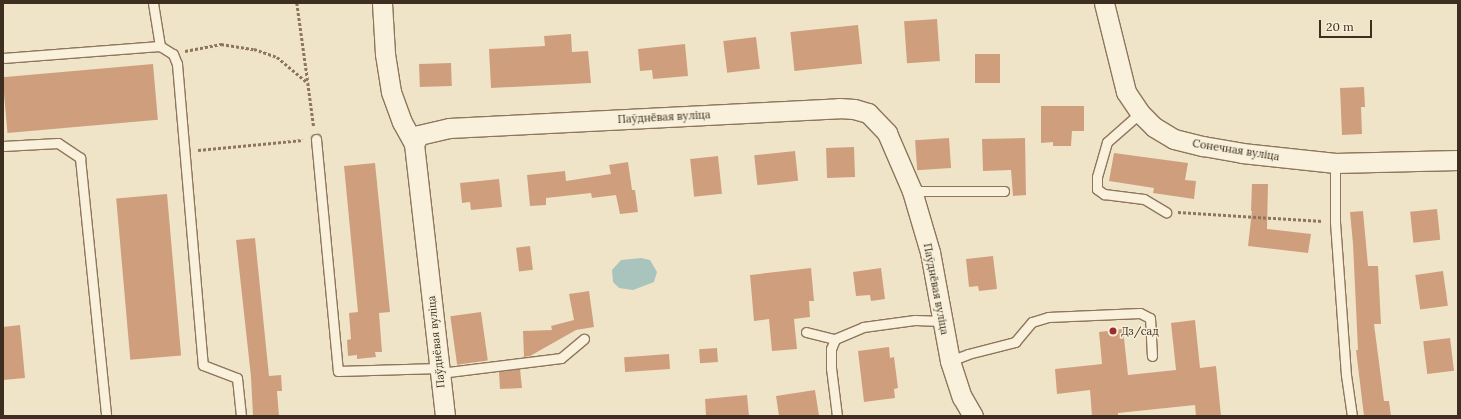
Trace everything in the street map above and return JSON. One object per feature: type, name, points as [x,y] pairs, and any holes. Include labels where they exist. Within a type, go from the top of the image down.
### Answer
[{"type":"street","points":[[382,3],[385,54],[391,92],[402,122],[414,144]]},
{"type":"street","name":"Сонечная вуліца","points":[[1104,3],[1126,92],[1140,113],[1154,127],[1174,139],[1242,153],[1335,163],[1458,160]]},
{"type":"street","name":"Паўднёвая вуліца","points":[[445,416],[414,144],[419,135],[449,128],[854,109],[868,113],[886,133],[912,191],[930,252],[950,360],[962,397],[973,416]]},
{"type":"lane","points":[[153,3],[160,46]]},
{"type":"lane","points":[[3,58],[160,46],[173,54],[177,64],[204,365],[237,378],[241,416]]},
{"type":"lane","points":[[1140,113],[1106,142],[1097,177],[1097,189],[1104,194],[1144,199],[1166,212]]},
{"type":"lane","points":[[316,139],[338,371],[440,371],[561,358],[584,339]]},
{"type":"lane","points":[[3,146],[58,143],[80,158],[106,416]]},
{"type":"lane","points":[[1335,163],[1335,222],[1346,375],[1352,416]]},
{"type":"lane","points":[[912,191],[1004,192]]},
{"type":"lane","points":[[950,360],[1015,342],[1032,322],[1048,317],[1140,313],[1150,318],[1152,356]]},
{"type":"lane","points":[[806,332],[835,339],[863,327],[915,320],[942,321]]},
{"type":"lane","points":[[835,339],[831,349],[831,368],[837,416]]},
{"type":"path","points":[[184,151],[316,139],[297,3]]},
{"type":"path","points":[[173,54],[221,44],[254,49],[277,58],[308,83]]},
{"type":"path","points":[[1166,212],[1335,222]]},
{"type":"water","points":[[641,258],[650,260],[657,272],[654,282],[633,290],[619,288],[613,282],[612,270],[621,260]]},
{"type":"building","points":[[937,19],[940,61],[907,63],[904,21]]},
{"type":"building","points":[[858,25],[862,64],[794,71],[790,32]]},
{"type":"building","points":[[571,34],[572,52],[588,51],[591,83],[491,88],[489,49],[545,46],[544,36]]},
{"type":"building","points":[[756,37],[760,69],[727,73],[723,41]]},
{"type":"building","points":[[685,44],[688,76],[653,79],[652,70],[640,71],[638,49]]},
{"type":"building","points":[[975,54],[1000,54],[1000,83],[975,83]]},
{"type":"building","points":[[451,63],[452,86],[420,87],[419,64]]},
{"type":"building","points":[[153,64],[158,120],[7,133],[3,77]]},
{"type":"building","points":[[1364,87],[1365,107],[1361,107],[1362,134],[1342,135],[1340,88]]},
{"type":"building","points":[[1041,106],[1084,106],[1084,131],[1072,131],[1071,146],[1053,146],[1053,142],[1041,143]]},
{"type":"building","points":[[949,138],[951,168],[917,170],[915,140]]},
{"type":"building","points":[[1025,138],[1026,195],[1013,196],[1011,170],[983,171],[982,139]]},
{"type":"building","points":[[854,147],[855,177],[827,178],[826,148]]},
{"type":"building","points":[[795,151],[798,181],[757,185],[754,155]]},
{"type":"building","points":[[1114,153],[1188,163],[1185,180],[1196,181],[1194,199],[1153,193],[1154,188],[1109,181]]},
{"type":"building","points":[[718,156],[722,194],[694,197],[690,159]]},
{"type":"building","points":[[628,162],[632,190],[635,190],[638,212],[620,214],[616,195],[592,198],[591,193],[546,198],[546,205],[530,206],[527,175],[565,171],[566,181],[611,174],[609,165]]},
{"type":"building","points":[[375,163],[390,312],[379,313],[382,352],[375,352],[376,357],[357,359],[357,355],[348,356],[347,340],[351,339],[349,313],[358,312],[344,166]]},
{"type":"building","points":[[499,179],[502,207],[471,210],[470,202],[462,203],[460,183]]},
{"type":"building","points":[[1252,184],[1268,184],[1267,229],[1311,234],[1308,253],[1248,246],[1252,211]]},
{"type":"building","points":[[167,194],[181,355],[130,360],[116,198]]},
{"type":"building","points":[[1437,209],[1440,240],[1413,243],[1410,212]]},
{"type":"building","points":[[1363,211],[1368,266],[1378,266],[1381,324],[1374,324],[1384,401],[1389,401],[1391,416],[1364,416],[1356,350],[1358,350],[1350,212]]},
{"type":"building","points":[[255,238],[269,376],[281,375],[282,391],[277,391],[279,416],[253,416],[251,377],[236,240]]},
{"type":"building","points":[[530,246],[533,270],[519,272],[516,248]]},
{"type":"building","points":[[993,256],[997,289],[979,291],[978,286],[969,287],[966,259]]},
{"type":"building","points":[[811,268],[814,301],[809,301],[810,317],[794,319],[797,349],[772,351],[769,319],[754,321],[750,275]]},
{"type":"building","points":[[881,268],[885,299],[871,301],[870,295],[856,296],[853,272]]},
{"type":"building","points":[[1443,271],[1448,306],[1420,310],[1415,275]]},
{"type":"building","points":[[589,291],[594,327],[576,330],[530,356],[524,357],[523,331],[552,330],[551,326],[574,320],[569,294]]},
{"type":"building","points":[[481,312],[488,361],[457,365],[450,316]]},
{"type":"building","points":[[1195,320],[1200,368],[1216,366],[1221,416],[1196,416],[1195,405],[1118,413],[1118,416],[1092,416],[1090,390],[1057,394],[1055,369],[1102,364],[1099,332],[1123,329],[1128,375],[1176,370],[1171,323]]},
{"type":"building","points":[[20,325],[25,378],[3,380],[3,327]]},
{"type":"building","points":[[1450,338],[1454,371],[1427,374],[1423,341]]},
{"type":"building","points":[[889,347],[890,358],[894,357],[898,388],[894,389],[895,398],[864,402],[858,351]]},
{"type":"building","points":[[717,348],[718,362],[700,363],[699,349]]},
{"type":"building","points":[[669,354],[670,369],[625,372],[624,357]]},
{"type":"building","points":[[520,369],[522,388],[500,389],[499,372]]},
{"type":"building","points":[[815,390],[819,416],[779,416],[776,396]]},
{"type":"building","points":[[747,395],[749,416],[706,416],[705,399]]},
{"type":"place","name":"Дз/сад","points":[[1113,331]]}]
